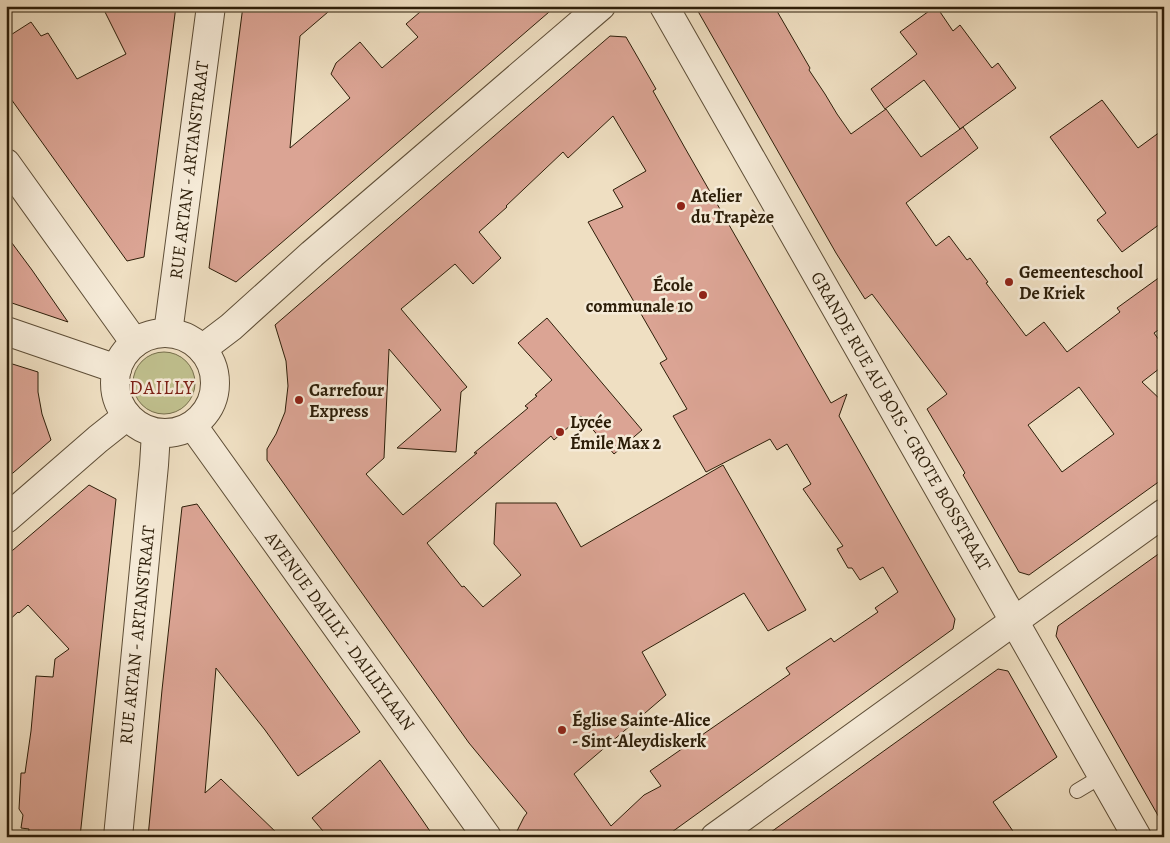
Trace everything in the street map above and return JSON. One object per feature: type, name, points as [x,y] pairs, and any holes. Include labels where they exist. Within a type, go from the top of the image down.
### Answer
[{"type":"street","name":"RUE ARTAN - ARTANSTRAAT","points":[[168,333],[211,6]]},
{"type":"street","points":[[202,349],[230,327],[312,254],[601,6]]},
{"type":"street","name":"GRANDE RUE AU BOIS - GROTE BOSSTRAAT","points":[[664,6],[1137,837]]},
{"type":"street","points":[[6,163],[135,343]]},
{"type":"street","points":[[6,331],[118,369]]},
{"type":"street","points":[[168,333],[186,338],[202,349],[213,367],[216,388],[208,410],[193,426],[176,433],[156,433],[140,427],[127,416],[119,402],[115,385],[118,369],[124,355],[135,343],[151,335],[168,333]]},
{"type":"street","points":[[6,519],[127,416]]},
{"type":"street","name":"AVENUE DAILLY - DAILLYLAAN","points":[[193,426],[487,837]]},
{"type":"street","name":"RUE ARTAN - ARTANSTRAAT","points":[[118,837],[156,433]]},
{"type":"street","points":[[715,837],[1164,513]]},
{"type":"lane","points":[[1077,791],[1102,776]]},
{"type":"green space","points":[[164,352],[181,357],[186,361],[190,366],[195,383],[190,400],[186,405],[181,409],[164,414],[147,409],[142,405],[138,400],[133,383],[138,366],[142,361],[147,357]]},
{"type":"building","points":[[102,6],[176,6],[144,257],[127,261],[6,92],[6,38],[31,22],[41,36],[48,33],[77,79],[126,54]]},
{"type":"building","points":[[243,6],[335,6],[300,36],[290,148],[350,98],[331,74],[336,63],[360,42],[382,68],[418,37],[406,24],[427,6],[556,6],[236,282],[209,268]]},
{"type":"building","points":[[695,6],[774,6],[810,68],[809,70],[851,134],[886,109],[921,157],[963,127],[978,148],[906,203],[936,246],[949,236],[967,260],[970,258],[988,282],[986,283],[1026,336],[1044,322],[1067,352],[1120,312],[1117,308],[1164,274],[1164,326],[1154,333],[1164,347],[1164,365],[1142,382],[1164,403],[1164,478],[1029,575],[1019,572],[963,475],[965,473],[927,409],[947,394],[872,294],[865,299],[836,253]],"holes":[[[1079,387],[1114,434],[1062,472],[1028,425]]]},
{"type":"building","points":[[936,6],[953,31],[960,25],[992,68],[998,63],[1016,88],[960,129],[924,80],[885,109],[871,89],[917,54],[900,32]]},
{"type":"building","points":[[610,36],[626,37],[656,89],[653,91],[831,403],[847,394],[839,416],[955,619],[953,629],[665,837],[514,837],[527,813],[469,743],[267,460],[267,449],[276,434],[285,412],[288,386],[286,361],[275,325]],"holes":[[[613,116],[646,171],[613,190],[623,207],[588,222],[667,359],[660,363],[687,409],[673,416],[706,472],[770,439],[777,450],[787,444],[811,484],[803,489],[843,546],[837,549],[848,568],[852,568],[860,580],[883,567],[898,592],[875,608],[878,612],[834,642],[831,638],[786,668],[790,674],[650,771],[661,786],[644,795],[611,826],[574,774],[666,695],[642,652],[744,593],[768,631],[806,610],[723,465],[581,547],[556,503],[496,503],[494,544],[521,575],[483,607],[464,586],[462,587],[427,543],[551,436],[554,440],[581,416],[614,454],[642,430],[547,318],[518,343],[552,380],[525,406],[528,408],[474,453],[477,453],[403,515],[366,474],[384,458],[389,349],[441,410],[397,448],[456,452],[461,392],[467,387],[401,309],[455,264],[473,284],[501,258],[479,232],[563,152],[568,158]]]},
{"type":"building","points":[[1102,100],[1138,148],[1164,129],[1164,221],[1122,252],[1097,220],[1106,213],[1050,137]]},
{"type":"building","points":[[6,235],[32,270],[68,322],[6,301]]},
{"type":"building","points":[[6,362],[38,372],[38,392],[42,414],[51,440],[6,479]]},
{"type":"building","points":[[89,485],[116,499],[80,837],[28,837],[29,829],[21,828],[23,815],[19,809],[21,773],[25,773],[36,676],[53,677],[55,659],[69,649],[28,605],[6,623],[6,556]]},
{"type":"building","points":[[197,504],[360,732],[298,776],[265,730],[216,668],[205,793],[221,779],[281,837],[148,837],[182,507]]},
{"type":"building","points":[[1164,550],[1164,826],[1056,636],[1058,626]]},
{"type":"building","points":[[998,669],[1008,671],[1057,757],[993,802],[1017,837],[764,837]]},
{"type":"building","points":[[380,760],[434,837],[328,837],[312,818]]},
{"type":"place","name":"Atelier du Trapèze","points":[[681,206]]},
{"type":"place","name":"Gemeenteschool De Kriek","points":[[1009,282]]},
{"type":"place","name":"École communale 10","points":[[703,295]]},
{"type":"place","name":"Carrefour Express","points":[[299,400]]},
{"type":"place","name":"Lycée Émile Max 2","points":[[560,432]]},
{"type":"place","name":"Église Sainte-Alice - Sint-Aleydiskerk","points":[[562,730]]},
{"type":"district","name":"DAILLY","points":[[162,387]]}]
